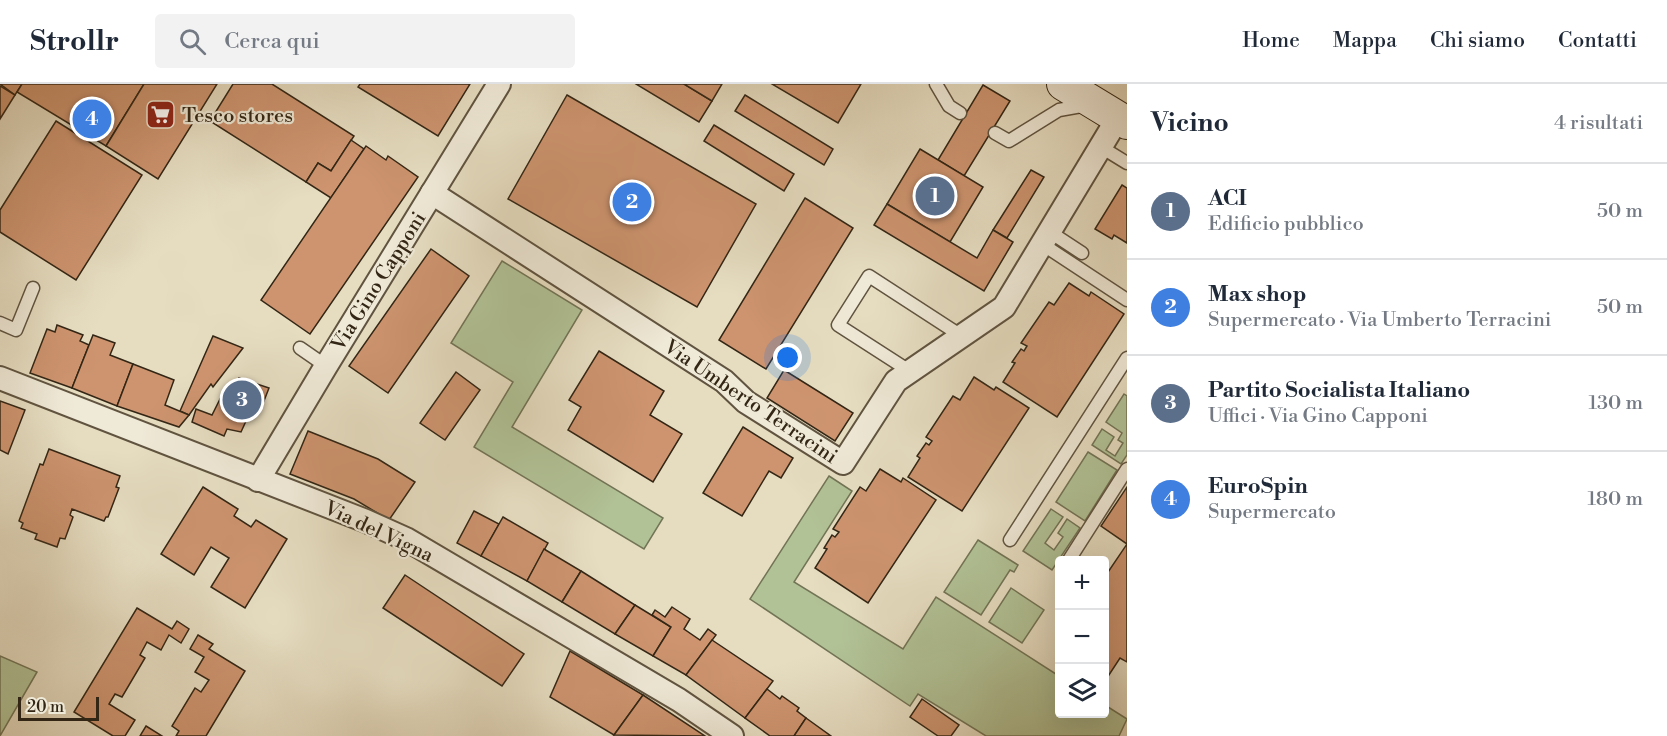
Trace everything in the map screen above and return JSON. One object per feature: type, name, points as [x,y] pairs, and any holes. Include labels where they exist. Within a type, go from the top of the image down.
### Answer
[{"type":"main road","points":[[1062,84],[1114,115]]},
{"type":"street","name":"Via Gino Capponi","points":[[258,480],[499,84]]},
{"type":"street","name":"Via Umberto Terracini","points":[[432,193],[724,381],[746,402],[843,463],[896,381],[1004,307],[1101,147],[1114,115]]},
{"type":"street","name":"Via del Vigna","points":[[0,378],[366,521],[406,539],[679,700],[732,736]]},
{"type":"lane","points":[[936,84],[949,106],[960,113]]},
{"type":"lane","points":[[994,133],[1009,141],[1059,110],[1114,115]]},
{"type":"lane","points":[[1101,147],[1127,163]]},
{"type":"lane","points":[[1046,238],[1082,253]]},
{"type":"lane","points":[[1046,238],[1127,300]]},
{"type":"lane","points":[[911,372],[838,325],[869,276],[963,337]]},
{"type":"lane","points":[[0,323],[16,330],[33,288]]},
{"type":"lane","points":[[300,348],[326,366]]},
{"type":"lane","points":[[1010,540],[1127,358]]},
{"type":"lane","points":[[1072,556],[1127,469]]},
{"type":"green space","points":[[502,261],[582,310],[512,427],[663,518],[644,549],[474,447],[513,382],[451,343]]},
{"type":"green space","points":[[1124,394],[1127,396],[1127,455],[1121,464],[1092,445],[1102,429],[1114,437],[1106,450],[1115,456],[1123,443],[1118,440],[1122,433],[1106,422]]},
{"type":"green space","points":[[1088,452],[1117,470],[1085,521],[1056,502]]},
{"type":"green space","points":[[829,476],[852,491],[794,582],[903,649],[936,597],[1055,673],[1055,718],[1109,718],[1109,708],[1127,719],[1119,736],[986,736],[918,694],[910,706],[750,599]]},
{"type":"green space","points":[[1051,509],[1063,517],[1045,543],[1054,550],[1063,537],[1058,533],[1067,519],[1080,528],[1061,556],[1055,556],[1055,566],[1052,570],[1023,551]]},
{"type":"green space","points":[[978,540],[1018,565],[1014,572],[1010,570],[981,615],[944,592]]},
{"type":"green space","points":[[1011,588],[1044,610],[1022,643],[989,622]]},
{"type":"green space","points":[[0,656],[37,672],[0,736]]},
{"type":"building","points":[[0,84],[22,84],[15,95]]},
{"type":"building","points":[[22,84],[144,84],[106,146],[17,92]]},
{"type":"building","name":"Tesco stores","points":[[144,84],[217,84],[158,179],[106,146]]},
{"type":"building","points":[[233,84],[272,84],[354,136],[331,171],[318,163],[306,182],[210,121]]},
{"type":"building","points":[[360,84],[470,84],[438,136],[358,87]]},
{"type":"building","points":[[636,84],[684,84],[712,101],[699,122]]},
{"type":"building","points":[[684,84],[722,84],[712,101]]},
{"type":"building","points":[[772,84],[861,84],[838,123]]},
{"type":"building","points":[[983,85],[1010,101],[964,176],[938,160]]},
{"type":"building","points":[[0,86],[15,95],[0,119]]},
{"type":"building","points":[[567,95],[756,204],[697,307],[508,199]]},
{"type":"building","points":[[745,95],[833,149],[824,165],[735,111]]},
{"type":"building","points":[[56,121],[142,175],[76,280],[0,232],[0,210]]},
{"type":"building","points":[[714,125],[794,174],[784,191],[704,141]]},
{"type":"building","points":[[351,140],[364,149],[331,198],[306,182],[318,163],[331,171]]},
{"type":"building","points":[[366,146],[386,160],[388,156],[418,177],[310,334],[261,300]]},
{"type":"building","points":[[920,149],[983,187],[950,242],[887,204]]},
{"type":"building","points":[[1031,170],[1044,177],[1007,238],[993,230]]},
{"type":"building","points":[[1122,185],[1127,188],[1127,243],[1114,235],[1112,239],[1095,229]]},
{"type":"building","points":[[805,198],[853,228],[766,369],[719,340]]},
{"type":"building","points":[[887,204],[977,258],[993,230],[1013,242],[984,291],[874,225]]},
{"type":"building","points":[[431,249],[469,276],[388,393],[349,366]]},
{"type":"building","points":[[1069,283],[1089,296],[1091,292],[1124,314],[1057,417],[1003,382],[1015,363],[1012,362],[1021,349],[1024,351],[1027,346],[1021,343],[1049,302],[1054,305]]},
{"type":"building","points":[[57,325],[83,335],[80,341],[89,345],[72,388],[30,373],[47,329],[55,332]]},
{"type":"building","points":[[93,335],[115,343],[110,355],[133,364],[117,406],[72,388]]},
{"type":"building","points":[[213,336],[243,348],[213,387],[211,384],[189,415],[180,411]]},
{"type":"building","points":[[599,351],[664,391],[650,415],[682,434],[653,482],[568,430],[581,407],[569,400]]},
{"type":"building","points":[[133,364],[174,380],[165,405],[189,415],[179,427],[117,406]]},
{"type":"building","points":[[784,370],[853,413],[835,441],[767,398]]},
{"type":"building","points":[[456,372],[480,390],[445,440],[420,423]]},
{"type":"building","points":[[974,377],[994,390],[996,387],[1029,408],[962,511],[908,477],[920,458],[917,456],[926,443],[929,445],[932,441],[926,437],[953,396],[960,400]]},
{"type":"building","points":[[239,378],[269,388],[260,411],[252,408],[241,432],[227,429],[224,436],[192,422],[196,409],[212,415],[224,391],[228,392]]},
{"type":"building","points":[[0,401],[25,410],[8,454],[0,450]]},
{"type":"building","points":[[743,427],[793,458],[781,478],[769,471],[742,516],[703,493]]},
{"type":"building","points":[[308,431],[378,459],[415,482],[389,520],[354,499],[290,474]]},
{"type":"building","points":[[49,449],[120,476],[116,487],[119,488],[108,517],[104,521],[72,509],[70,515],[73,517],[65,539],[60,538],[57,547],[35,539],[37,534],[21,528],[23,523],[19,521],[40,464],[43,465]]},
{"type":"building","points":[[880,469],[901,482],[903,478],[936,500],[868,603],[815,568],[827,549],[824,548],[832,535],[835,537],[839,532],[833,529],[860,487],[866,491]]},
{"type":"building","points":[[203,487],[238,509],[234,516],[251,527],[256,520],[287,539],[245,608],[211,587],[229,558],[211,547],[194,575],[161,554]]},
{"type":"building","points":[[1127,487],[1127,544],[1101,526]]},
{"type":"building","points":[[474,511],[499,524],[481,556],[457,543]]},
{"type":"building","points":[[503,517],[548,543],[527,581],[481,556]]},
{"type":"building","points":[[1127,544],[1127,662],[1120,658],[1109,675],[1109,610],[1109,571]]},
{"type":"building","points":[[544,549],[581,571],[562,602],[527,581]]},
{"type":"building","points":[[581,571],[635,605],[615,634],[562,602]]},
{"type":"building","points":[[405,575],[524,654],[502,686],[383,608]]},
{"type":"building","points":[[635,605],[671,627],[653,656],[615,634]]},
{"type":"building","points":[[672,607],[690,619],[684,629],[700,640],[708,629],[716,635],[686,675],[653,656],[671,627],[652,615],[655,610],[665,617]]},
{"type":"building","points":[[137,608],[172,629],[177,621],[189,629],[181,643],[169,635],[161,650],[147,642],[140,655],[145,658],[122,697],[115,694],[109,704],[135,720],[125,736],[113,736],[74,712]]},
{"type":"building","points":[[198,635],[213,644],[209,649],[245,671],[206,736],[176,736],[179,731],[172,726],[195,688],[201,692],[209,680],[195,672],[204,657],[190,649]]},
{"type":"building","points":[[712,640],[773,681],[745,718],[686,675]]},
{"type":"building","points":[[570,651],[643,695],[614,735],[550,697]]},
{"type":"building","points":[[767,689],[780,699],[782,696],[799,708],[797,711],[806,718],[794,736],[770,736],[745,718]]},
{"type":"building","points":[[643,695],[705,736],[614,735]]},
{"type":"building","points":[[922,699],[959,725],[951,736],[938,736],[910,717]]},
{"type":"building","points":[[806,718],[831,736],[794,736]]},
{"type":"building","points":[[146,726],[162,736],[140,736]]},
{"type":"place","name":"Tesco stores","points":[[161,115]]},
{"type":"place","name":"EuroSpin","points":[[92,119]]},
{"type":"place","name":"ACI","points":[[935,196]]},
{"type":"place","name":"Max shop","points":[[632,202]]},
{"type":"place","name":"Partito Socialista Italiano","points":[[242,400]]}]
